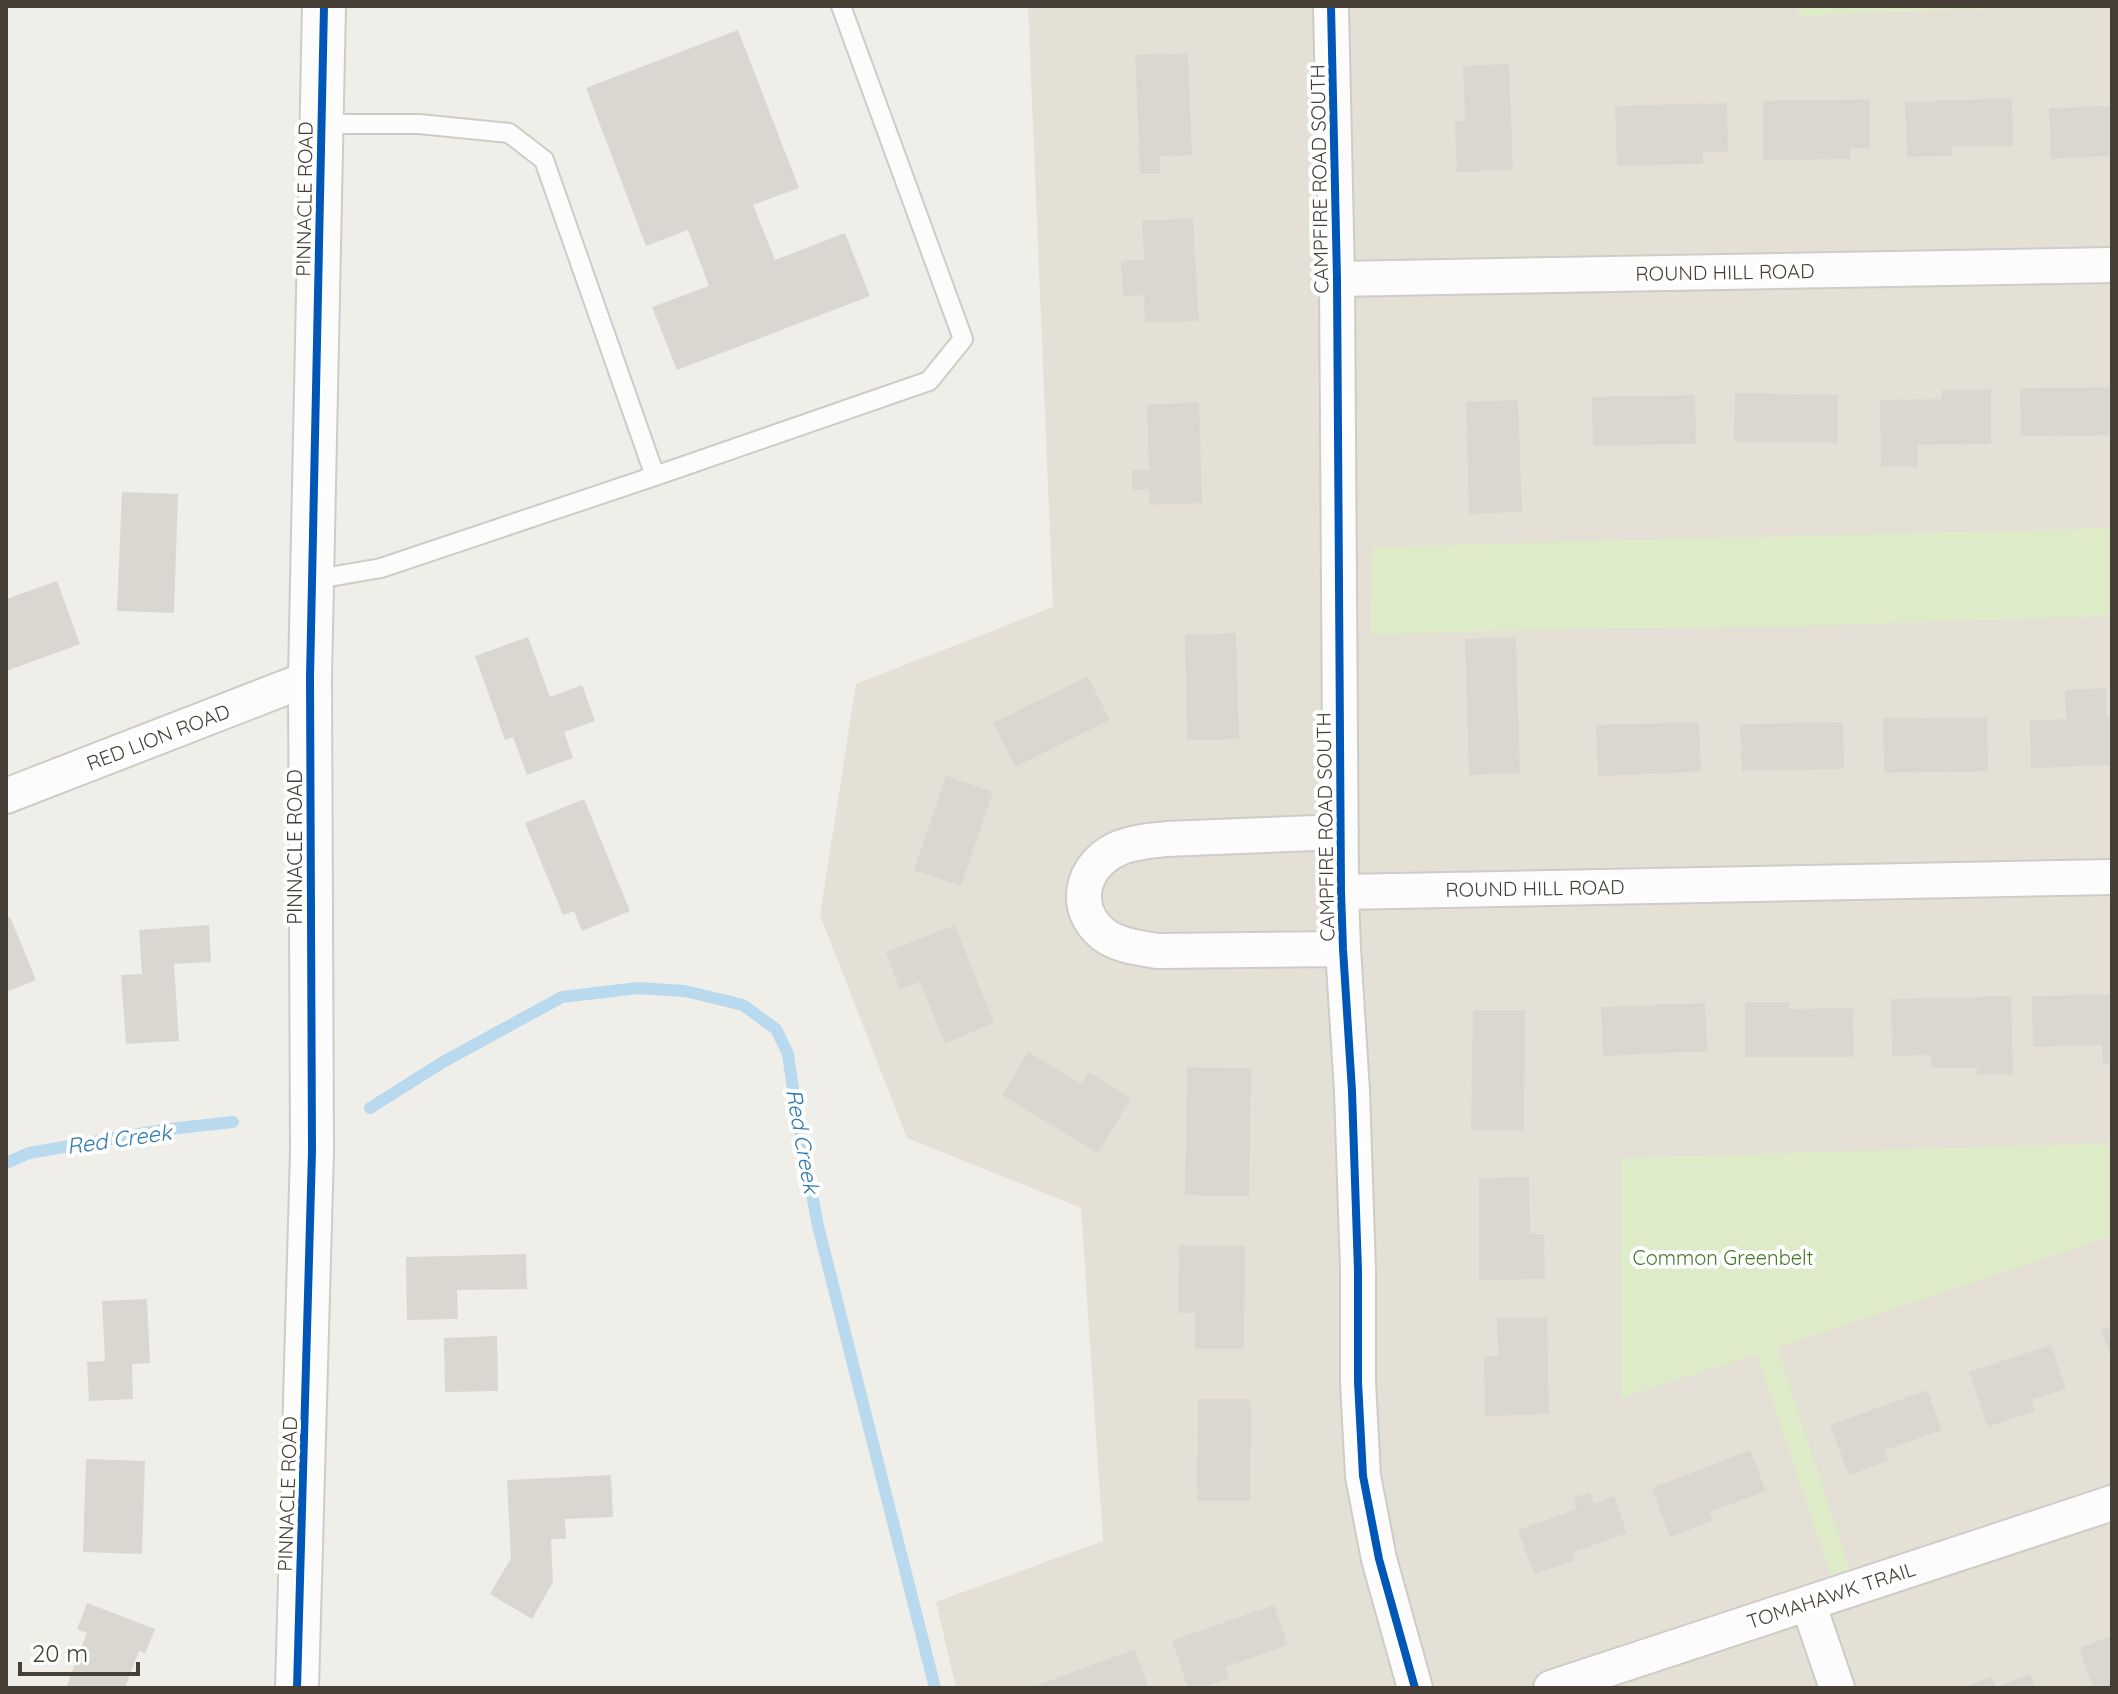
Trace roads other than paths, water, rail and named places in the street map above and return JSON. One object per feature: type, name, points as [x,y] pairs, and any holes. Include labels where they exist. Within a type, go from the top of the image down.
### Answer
[{"type":"street","name":"PINNACLE ROAD","points":[[297,1688],[312,1151],[310,678],[324,6]]},
{"type":"street","name":"CAMPFIRE ROAD SOUTH","points":[[1331,6],[1337,279],[1341,892],[1352,1091],[1358,1382],[1363,1476],[1379,1559],[1415,1688]]},
{"type":"street","name":"ROUND HILL ROAD","points":[[1337,279],[2112,265]]},
{"type":"street","name":"RED LION ROAD","points":[[6,796],[310,678]]},
{"type":"street","points":[[1341,832],[1141,842],[1118,849],[1099,860],[1087,875],[1083,895],[1088,917],[1105,935],[1130,947],[1158,951],[1343,949]]},
{"type":"street","name":"ROUND HILL ROAD","points":[[1341,892],[2112,877]]},
{"type":"street","name":"TOMAHAWK TRAIL","points":[[1551,1688],[2112,1503]]},
{"type":"street","points":[[1808,1603],[1837,1688]]},
{"type":"lane","points":[[312,580],[381,568],[929,381],[963,339],[841,6]]},
{"type":"lane","points":[[321,124],[419,124],[509,133],[544,160],[655,476]]},
{"type":"waterway","name":"Red Creek","points":[[370,1108],[443,1062],[562,997],[638,988],[685,991],[743,1005],[776,1029],[788,1054],[818,1226],[935,1688]]},
{"type":"waterway","name":"Red Creek","points":[[6,1163],[29,1153],[169,1129],[233,1122]]},
{"type":"park label","name":"Common Greenbelt","points":[[1723,1257]]}]
